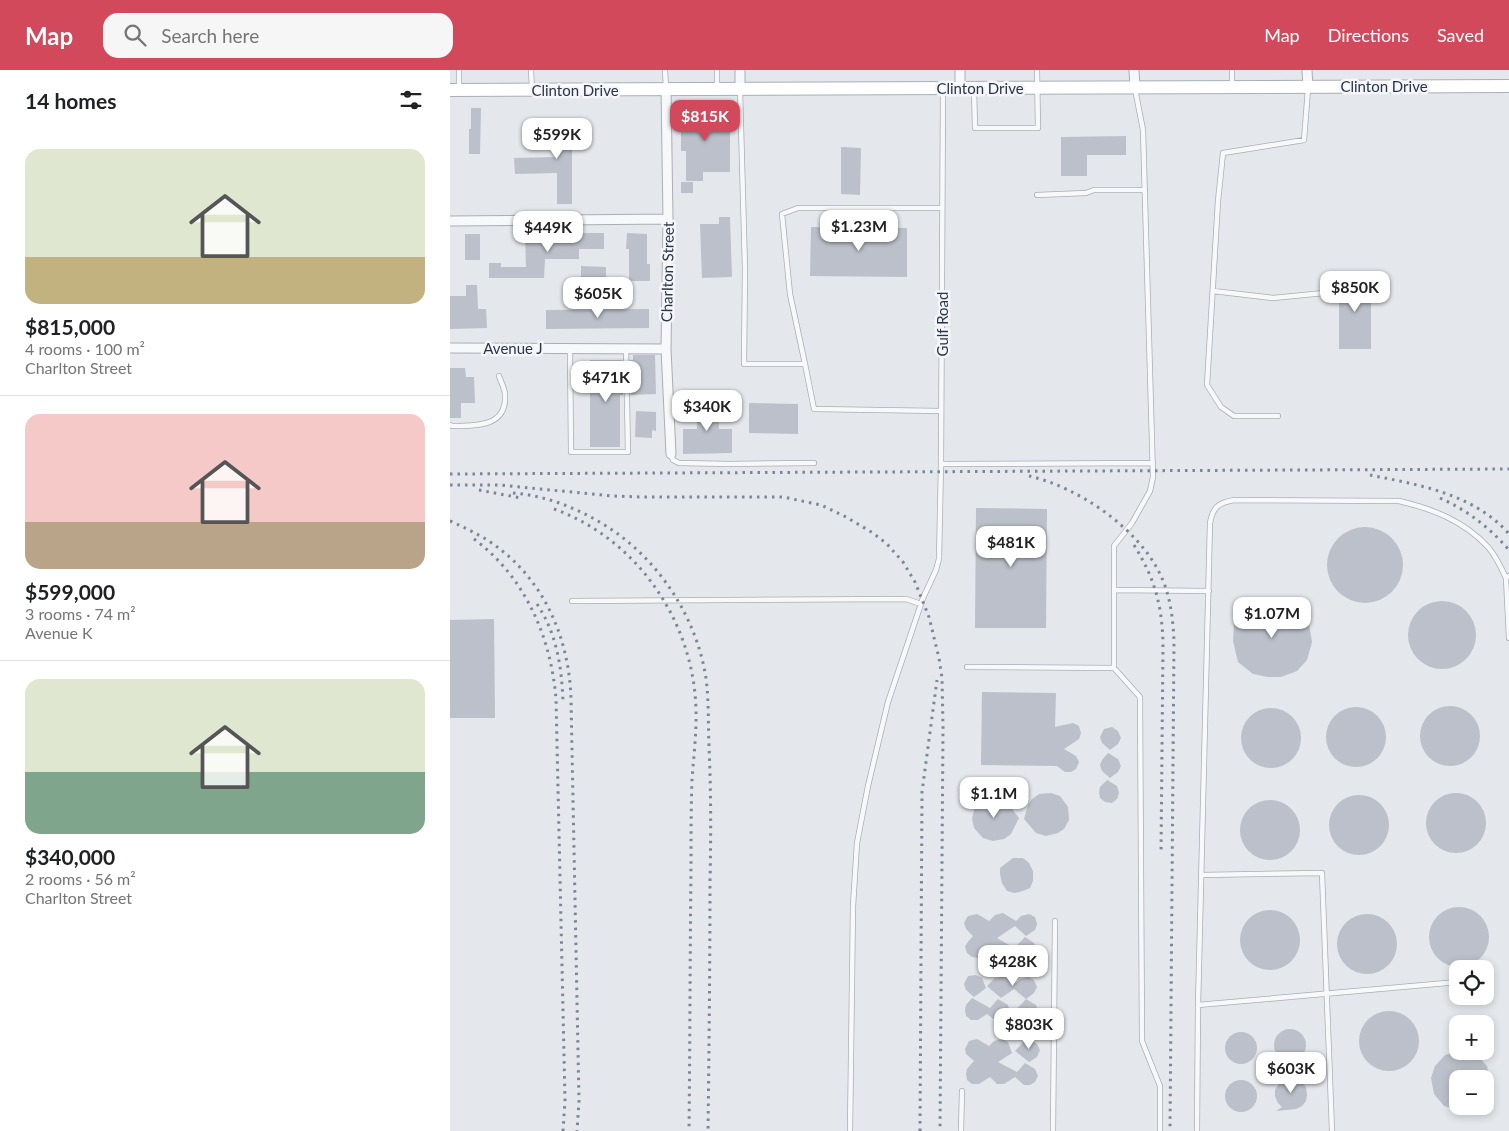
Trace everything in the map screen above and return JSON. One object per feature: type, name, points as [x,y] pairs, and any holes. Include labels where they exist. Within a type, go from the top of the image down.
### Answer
[{"type":"main road","name":"Clinton Drive","points":[[455,90],[1509,86]]},
{"type":"street","points":[[740,70],[740,89]]},
{"type":"street","points":[[960,70],[960,88]]},
{"type":"street","points":[[1134,70],[1134,88]]},
{"type":"street","points":[[1308,70],[1308,87]]},
{"type":"street","name":"Charlton Street","points":[[666,89],[668,219],[666,349],[671,454]]},
{"type":"street","points":[[450,222],[668,219]]},
{"type":"street","name":"Avenue J","points":[[450,348],[666,349]]},
{"type":"lane","points":[[455,90],[459,70]]},
{"type":"lane","points":[[531,70],[532,90]]},
{"type":"lane","points":[[664,70],[666,89]]},
{"type":"lane","points":[[717,70],[717,89]]},
{"type":"lane","points":[[974,88],[975,128],[1038,128],[1037,70]]},
{"type":"lane","points":[[1232,70],[1232,87]]},
{"type":"lane","points":[[1278,416],[1234,416],[1221,408],[1207,385],[1218,201],[1223,152],[1304,140],[1308,87]]},
{"type":"lane","name":"Gulf Road","points":[[850,1131],[853,906],[856,844],[888,702],[921,604],[939,559],[943,88]]},
{"type":"lane","points":[[1134,88],[1143,130],[1153,477],[1150,491],[1132,523],[1114,546],[1114,668],[1140,697],[1142,1042],[1160,1086],[1160,1131]]},
{"type":"lane","points":[[740,89],[745,269],[744,364],[805,364]]},
{"type":"lane","points":[[1037,195],[1086,194],[1094,190],[1145,190]]},
{"type":"lane","points":[[941,411],[814,409],[790,294],[782,214],[798,208],[942,208]]},
{"type":"lane","points":[[1213,291],[1273,298],[1324,293]]},
{"type":"lane","points":[[570,348],[571,452],[628,452],[626,349]]},
{"type":"lane","points":[[450,425],[471,426],[487,424],[498,418],[503,408],[505,394],[499,376]]},
{"type":"lane","points":[[671,454],[673,460],[679,463],[814,463]]},
{"type":"lane","points":[[941,464],[1153,463]]},
{"type":"lane","points":[[1197,1131],[1198,1006],[1210,523],[1216,507],[1223,502],[1234,500],[1399,501],[1450,517],[1489,548],[1507,577],[1509,638]]},
{"type":"lane","points":[[1115,590],[1209,591]]},
{"type":"lane","points":[[572,601],[906,599],[921,604]]},
{"type":"lane","points":[[967,667],[1114,668]]},
{"type":"lane","points":[[1202,876],[1322,873],[1332,1131]]},
{"type":"lane","points":[[1053,1131],[1055,921]]},
{"type":"lane","points":[[1198,1006],[1449,983]]},
{"type":"lane","points":[[961,1131],[962,1090]]},
{"type":"building","points":[[681,106],[705,106],[705,115],[730,115],[730,172],[703,172],[703,181],[686,181],[686,151],[681,151]]},
{"type":"building","points":[[471,108],[481,108],[480,154],[469,154]]},
{"type":"building","points":[[557,120],[580,120],[580,148],[572,148],[572,204],[557,204],[557,173],[515,174],[514,158],[557,157]]},
{"type":"building","points":[[1126,136],[1126,155],[1087,155],[1087,176],[1061,176],[1061,137]]},
{"type":"building","points":[[841,147],[861,148],[860,195],[841,194]]},
{"type":"building","points":[[681,182],[693,182],[693,193],[681,193]]},
{"type":"building","points":[[719,217],[730,217],[732,277],[702,278],[700,224],[719,224]]},
{"type":"building","points":[[811,227],[907,228],[907,277],[810,276]]},
{"type":"building","points":[[604,233],[604,249],[579,249],[579,259],[545,259],[544,278],[489,278],[489,263],[501,263],[501,267],[526,267],[525,235]]},
{"type":"building","points":[[627,233],[647,234],[647,264],[650,264],[650,281],[629,281],[629,249],[626,249]]},
{"type":"building","points":[[465,234],[480,234],[480,260],[465,260]]},
{"type":"building","points":[[581,266],[606,267],[606,282],[581,281]]},
{"type":"building","points":[[1339,277],[1371,277],[1371,349],[1339,349]]},
{"type":"building","points":[[466,285],[477,285],[478,309],[486,309],[487,328],[450,329],[450,296],[466,296]]},
{"type":"building","points":[[649,309],[649,328],[546,329],[546,310]]},
{"type":"building","points":[[633,355],[655,355],[656,394],[631,395],[630,360],[633,360]]},
{"type":"building","points":[[590,360],[622,360],[623,395],[620,395],[620,447],[590,447]]},
{"type":"building","points":[[450,368],[465,368],[466,377],[474,377],[475,403],[461,403],[461,418],[450,418]]},
{"type":"building","points":[[718,400],[719,429],[732,429],[732,453],[683,454],[683,429],[697,429],[696,401]]},
{"type":"building","points":[[749,403],[798,404],[798,434],[749,433]]},
{"type":"building","points":[[636,411],[656,412],[656,431],[652,430],[652,438],[635,437]]},
{"type":"building","points":[[976,508],[1047,509],[1046,628],[975,628]]},
{"type":"building","points":[[1365,527],[1379,530],[1392,538],[1400,551],[1403,565],[1400,579],[1392,592],[1379,600],[1365,603],[1351,600],[1338,592],[1330,579],[1327,565],[1330,551],[1338,538],[1351,530]]},
{"type":"building","points":[[1278,600],[1296,608],[1309,624],[1312,642],[1307,660],[1297,671],[1281,677],[1253,674],[1238,662],[1233,641],[1234,625],[1240,612],[1259,604]]},
{"type":"building","points":[[1442,601],[1455,604],[1466,611],[1473,622],[1476,635],[1473,648],[1466,659],[1455,666],[1442,669],[1429,666],[1418,659],[1411,648],[1408,635],[1411,622],[1418,611],[1429,604]]},
{"type":"building","points":[[494,619],[495,718],[450,718],[450,620]]},
{"type":"building","points":[[982,692],[1056,693],[1055,727],[1073,723],[1079,726],[1081,733],[1079,739],[1064,749],[1076,756],[1079,762],[1076,769],[1071,772],[1065,772],[1057,766],[981,765]]},
{"type":"building","points":[[1450,706],[1466,711],[1471,715],[1475,720],[1480,736],[1475,752],[1471,757],[1466,761],[1450,766],[1434,761],[1429,757],[1425,752],[1420,736],[1425,720],[1429,715],[1434,711]]},
{"type":"building","points":[[1356,707],[1372,712],[1377,716],[1381,721],[1386,737],[1381,753],[1377,758],[1372,762],[1356,767],[1340,762],[1335,758],[1331,753],[1326,737],[1331,721],[1335,716],[1340,712]]},
{"type":"building","points":[[1271,708],[1287,713],[1292,717],[1296,722],[1301,738],[1296,754],[1292,759],[1287,763],[1271,768],[1255,763],[1250,759],[1246,754],[1241,738],[1246,722],[1250,717],[1255,713]]},
{"type":"building","points":[[1112,727],[1118,731],[1121,738],[1118,744],[1110,750],[1102,743],[1100,737],[1104,729]]},
{"type":"building","points":[[1108,753],[1118,759],[1121,766],[1118,772],[1110,778],[1102,771],[1100,765]]},
{"type":"building","points":[[1107,780],[1117,786],[1119,793],[1117,799],[1112,803],[1105,802],[1100,798],[1100,787]]},
{"type":"building","points":[[1051,793],[1060,796],[1068,807],[1069,820],[1064,829],[1058,833],[1046,836],[1036,833],[1024,819],[1032,799],[1039,794]]},
{"type":"building","points":[[1456,793],[1472,798],[1477,802],[1481,807],[1486,823],[1481,839],[1477,844],[1472,848],[1456,853],[1440,848],[1435,844],[1431,839],[1426,823],[1431,807],[1435,802],[1440,798]]},
{"type":"building","points":[[1359,795],[1375,800],[1380,804],[1384,809],[1389,825],[1384,841],[1380,846],[1375,850],[1359,855],[1343,850],[1338,846],[1334,841],[1329,825],[1334,809],[1338,804],[1343,800]]},
{"type":"building","points":[[998,798],[1006,801],[1019,818],[1011,834],[1004,839],[993,841],[983,838],[974,828],[972,819],[978,804],[986,799]]},
{"type":"building","points":[[1270,800],[1286,805],[1291,809],[1295,814],[1300,830],[1295,846],[1291,851],[1286,855],[1270,860],[1254,855],[1249,851],[1245,846],[1240,830],[1245,814],[1249,809],[1254,805]]},
{"type":"building","points":[[1013,858],[1023,858],[1029,863],[1033,871],[1033,881],[1030,888],[1015,893],[1007,891],[1002,883],[1000,874],[1000,868]]},
{"type":"building","points":[[1459,907],[1475,912],[1480,916],[1488,931],[1488,943],[1480,958],[1478,960],[1449,960],[1449,964],[1443,962],[1434,953],[1429,937],[1434,921],[1438,916],[1443,912]]},
{"type":"building","points":[[1270,910],[1286,915],[1291,919],[1295,924],[1300,940],[1295,956],[1291,961],[1286,965],[1270,970],[1254,965],[1249,961],[1245,956],[1240,940],[1245,924],[1249,919],[1254,915]]},
{"type":"building","points":[[1003,913],[1016,921],[1021,916],[1029,914],[1035,917],[1037,924],[1035,930],[1026,936],[1015,926],[997,938],[1011,946],[1007,957],[1002,960],[995,960],[987,952],[978,958],[972,957],[967,953],[965,947],[973,936],[966,929],[964,923],[968,916],[977,914],[989,921],[995,915]]},
{"type":"building","points":[[1367,914],[1383,919],[1388,923],[1392,928],[1397,944],[1392,960],[1388,965],[1383,969],[1367,974],[1351,969],[1346,965],[1342,960],[1337,944],[1342,928],[1346,923],[1351,919]]},
{"type":"building","points":[[1025,937],[1034,943],[1037,950],[1034,956],[1029,959],[1023,959],[1012,950]]},
{"type":"building","points":[[976,975],[982,978],[986,988],[974,997],[966,990],[964,984],[968,976]]},
{"type":"building","points":[[1003,976],[1016,983],[1020,979],[1029,977],[1034,980],[1037,987],[1034,993],[1026,999],[1014,989],[1001,998],[987,986],[995,978]]},
{"type":"building","points":[[972,998],[990,1008],[998,999],[1008,1005],[1010,1012],[1008,1018],[1003,1022],[996,1021],[987,1014],[978,1020],[971,1020],[966,1016],[965,1010],[966,1005]]},
{"type":"building","points":[[1026,999],[1036,1005],[1039,1012],[1036,1018],[1031,1021],[1024,1021],[1014,1012]]},
{"type":"building","points":[[1389,1011],[1405,1016],[1410,1020],[1414,1025],[1419,1041],[1414,1057],[1410,1062],[1405,1066],[1389,1071],[1373,1066],[1368,1062],[1364,1057],[1359,1041],[1364,1025],[1368,1020],[1373,1016]]},
{"type":"building","points":[[1290,1029],[1296,1030],[1301,1034],[1305,1039],[1305,1051],[1301,1056],[1296,1060],[1290,1061],[1284,1060],[1279,1056],[1275,1051],[1274,1045],[1275,1039],[1279,1034],[1284,1030]]},
{"type":"building","points":[[1241,1032],[1247,1033],[1252,1037],[1256,1042],[1256,1054],[1252,1059],[1247,1063],[1241,1064],[1235,1063],[1230,1059],[1226,1054],[1225,1048],[1226,1042],[1230,1037],[1235,1033]]},
{"type":"building","points":[[977,1039],[989,1046],[994,1041],[1002,1039],[1008,1042],[1012,1053],[998,1062],[1017,1072],[1025,1063],[1035,1069],[1038,1076],[1035,1082],[1030,1085],[1024,1085],[1015,1077],[1004,1084],[997,1084],[990,1077],[979,1084],[972,1084],[967,1080],[966,1074],[967,1069],[974,1061],[966,1054],[965,1049],[969,1041]]},
{"type":"building","points":[[1031,1040],[1037,1044],[1040,1050],[1037,1057],[1029,1062],[1015,1051],[1023,1042]]},
{"type":"building","points":[[1449,1054],[1449,1060],[1482,1060],[1488,1070],[1449,1070],[1449,1107],[1444,1106],[1434,1094],[1431,1078],[1435,1066],[1445,1055]]},
{"type":"building","points":[[1288,1078],[1297,1079],[1306,1087],[1306,1101],[1296,1109],[1276,1111],[1282,1107],[1275,1096],[1275,1090],[1280,1082]]},
{"type":"building","points":[[1241,1080],[1247,1081],[1252,1085],[1256,1090],[1256,1102],[1252,1107],[1247,1111],[1241,1112],[1235,1111],[1230,1107],[1226,1102],[1225,1096],[1226,1090],[1230,1085],[1235,1081]]},
{"type":"railway","points":[[450,474],[1509,469]]},
{"type":"railway","points":[[1370,475],[1427,488],[1463,500],[1495,520],[1509,534]]},
{"type":"railway","points":[[1029,476],[1067,489],[1105,512],[1122,526],[1150,557],[1160,574],[1169,598],[1174,641],[1170,1131]]},
{"type":"railway","points":[[450,485],[499,485],[613,496],[783,497],[821,505],[846,517],[887,544],[903,562],[915,582],[929,617],[942,678],[940,1131]]},
{"type":"railway","points":[[479,490],[521,498]]},
{"type":"railway","points":[[513,493],[555,501],[568,506],[606,526],[635,548],[664,579],[676,597],[695,636],[702,657],[708,695],[710,797],[708,1131]]},
{"type":"railway","points":[[1440,498],[1478,520],[1509,550]]},
{"type":"railway","points":[[554,509],[582,522],[608,538],[631,558],[651,581],[667,607],[681,634],[690,664],[695,694],[696,716],[691,802],[689,1131]]},
{"type":"railway","points":[[450,521],[484,538],[504,552],[521,569],[536,587],[548,607],[565,651],[571,699],[579,1101],[577,1131]]},
{"type":"railway","points":[[474,539],[508,571],[521,590],[541,631],[553,676],[556,699],[565,1100],[563,1131]]},
{"type":"railway","points":[[1134,545],[1152,581],[1161,617],[1163,644],[1161,854]]},
{"type":"railway","points":[[537,604],[554,639],[560,664],[563,704]]},
{"type":"railway","points":[[920,1131],[922,792],[937,680]]}]
